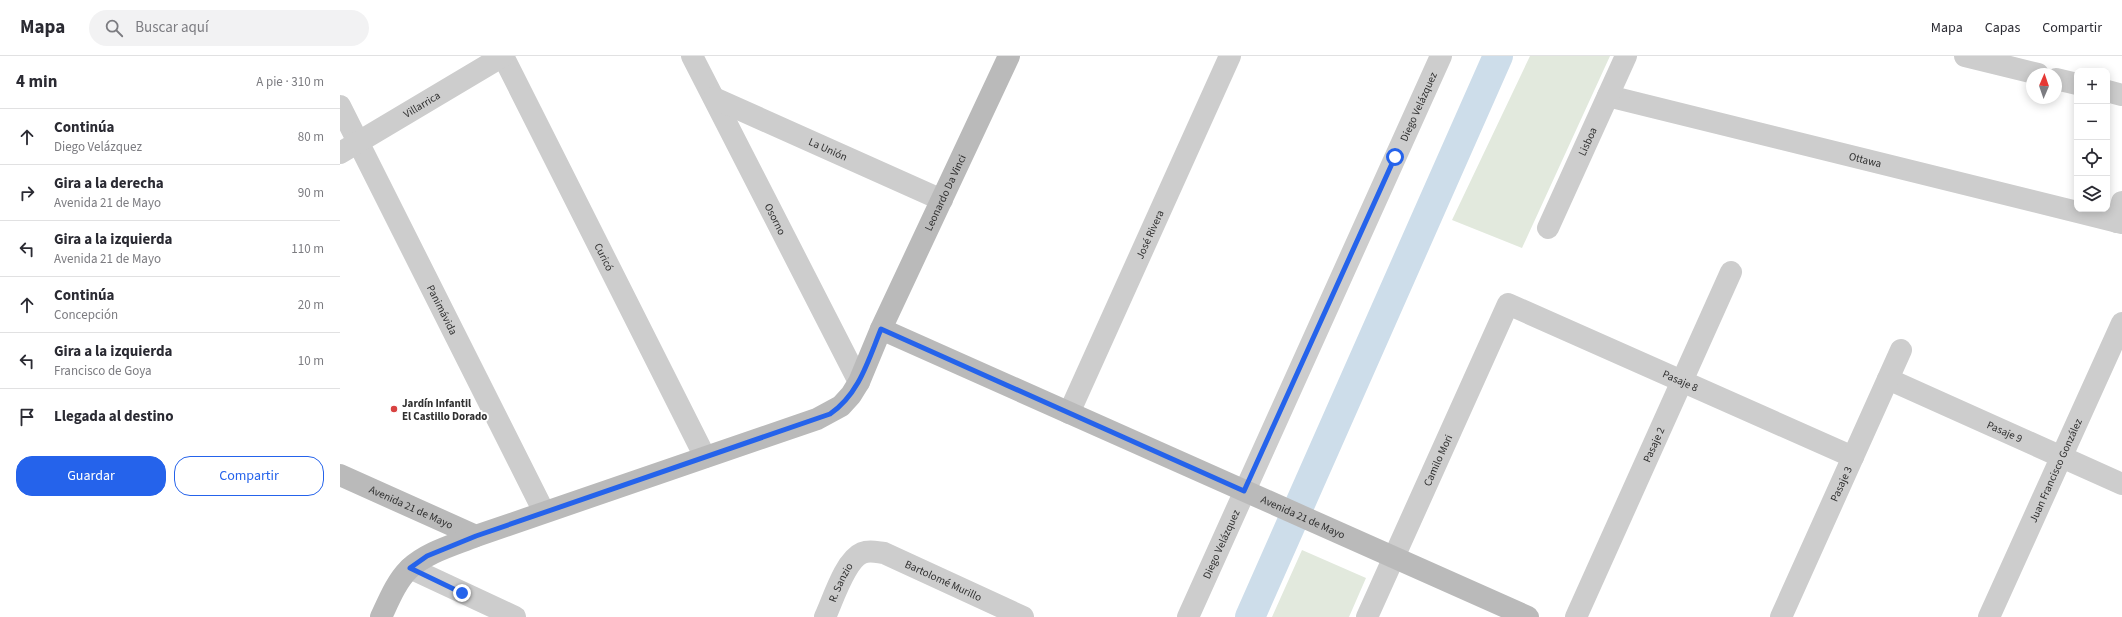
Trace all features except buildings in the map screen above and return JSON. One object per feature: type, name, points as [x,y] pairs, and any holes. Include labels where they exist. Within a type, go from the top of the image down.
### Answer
[{"type":"street","name":"Villarrica","points":[[349,148],[503,56]]},
{"type":"street","name":"Curicó","points":[[503,56],[706,457]]},
{"type":"street","name":"Osorno","points":[[692,56],[860,382]]},
{"type":"street","name":"Leonardo Da Vinci","points":[[881,329],[1009,56]]},
{"type":"street","name":"José Rivera","points":[[1069,413],[1230,56]]},
{"type":"street","name":"Diego Velázquez","points":[[1188,617],[1441,56]]},
{"type":"street","name":"Lisboa","points":[[1548,228],[1626,56]]},
{"type":"street","points":[[1965,56],[2026,71]]},
{"type":"street","points":[[2062,80],[2074,83]]},
{"type":"street","points":[[2110,92],[2122,95]]},
{"type":"street","name":"Ottawa","points":[[1608,96],[2120,216]]},
{"type":"street","name":"La Unión","points":[[714,98],[942,200]]},
{"type":"street","name":"Panimávida","points":[[340,106],[349,148],[544,512]]},
{"type":"street","name":"Pasaje 2","points":[[1576,617],[1731,272]]},
{"type":"street","name":"Pasaje 8","points":[[1508,304],[1853,457]]},
{"type":"street","name":"Camilo Mori","points":[[1368,617],[1508,304]]},
{"type":"street","name":"Juan Francisco González","points":[[1989,617],[2122,323]]},
{"type":"street","points":[[381,617],[391,595],[410,568],[427,556],[476,536],[544,512],[830,414],[846,400],[860,382],[881,329]]},
{"type":"street","name":"Avenida 21 de Mayo","points":[[881,329],[1528,617]]},
{"type":"street","name":"Pasaje 3","points":[[1781,617],[1901,350]]},
{"type":"street","name":"Pasaje 9","points":[[1888,379],[2122,484]]},
{"type":"street","name":"Avenida 21 de Mayo","points":[[340,475],[476,536]]},
{"type":"street","name":"Bartolomé Murillo","points":[[862,553],[873,551],[884,553],[1023,617]]},
{"type":"street","name":"R. Sanzio","points":[[825,617],[847,568],[853,559],[862,553]]},
{"type":"street","points":[[410,568],[515,617]]},
{"type":"shaded area","points":[[1530,56],[1610,56],[1522,248],[1452,220]]},
{"type":"shaded area","points":[[1302,550],[1366,578],[1349,617],[1272,617]]},
{"type":"waterway","points":[[1250,617],[1498,56]]},
{"type":"place","name":"Jardín Infantil El Castillo Dorado","points":[[394,409]]},
{"type":"route","points":[[462,593],[410,568],[427,556],[476,536],[830,414],[841,406],[860,382],[881,329],[1244,491],[1395,157]]}]
